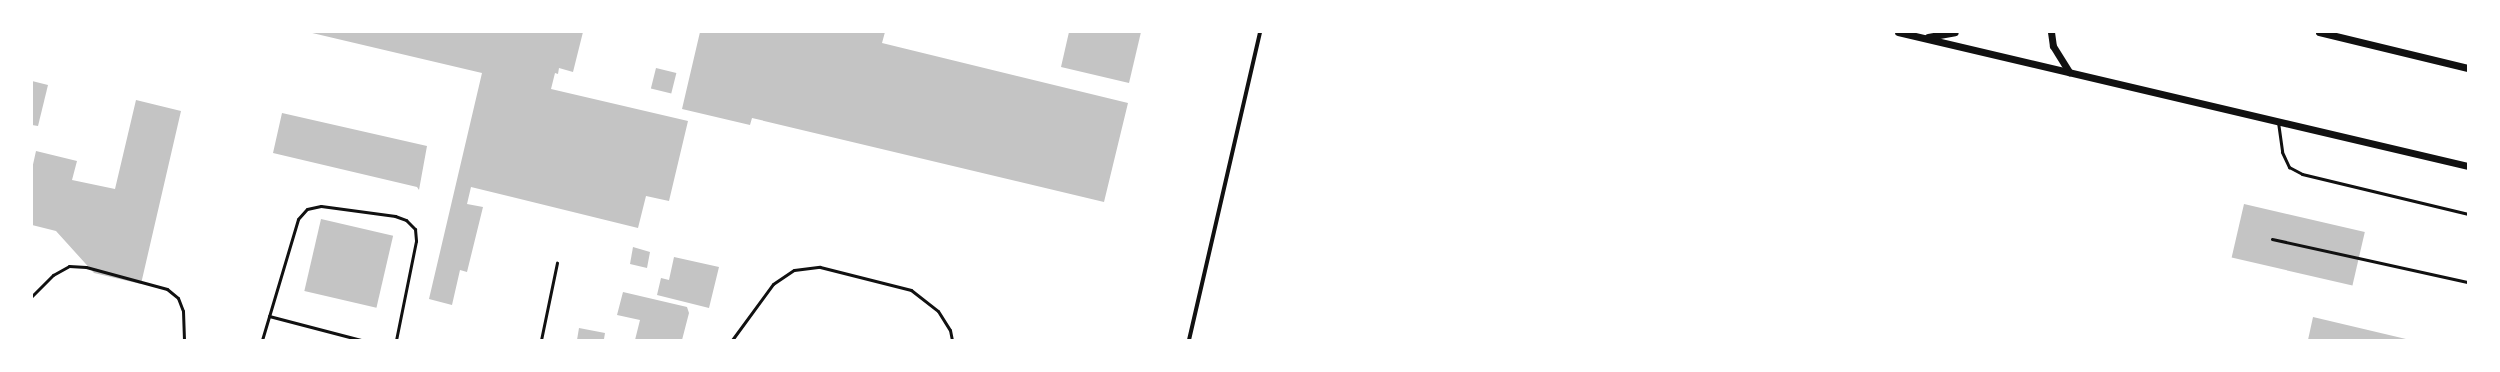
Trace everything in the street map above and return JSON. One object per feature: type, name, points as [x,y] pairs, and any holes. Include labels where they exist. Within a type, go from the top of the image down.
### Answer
[{"type":"street","points":[[1189,340],[1260,32]]},
{"type":"street","points":[[1898,32],[2468,166]]},
{"type":"street","points":[[1924,38],[1955,32]]},
{"type":"street","points":[[2051,32],[2053,46],[2069,72]]},
{"type":"street","points":[[2319,32],[2468,68]]},
{"type":"lane","points":[[2278,121],[2282,152],[2289,167],[2302,174],[2468,214]]},
{"type":"lane","points":[[262,340],[298,219],[307,209],[333,206],[395,216],[406,220],[415,229],[416,241],[396,340]]},
{"type":"lane","points":[[2272,239],[2468,282]]},
{"type":"lane","points":[[541,340],[557,264]]},
{"type":"lane","points":[[32,296],[53,275],[69,266],[86,267],[167,289],[178,298],[183,310],[184,340]]},
{"type":"lane","points":[[732,340],[773,284],[794,270],[820,267],[911,290],[938,310],[950,330],[952,340]]},
{"type":"lane","points":[[269,316],[361,340]]},
{"type":"building","points":[[308,32],[583,32],[573,72],[559,68],[558,74],[555,73],[551,89],[688,121],[669,201],[646,196],[638,228],[471,187],[467,204],[483,207],[467,272],[460,270],[452,305],[429,299],[482,73]]},
{"type":"building","points":[[700,32],[885,32],[882,43],[1128,103],[1104,202],[752,118],[750,125],[682,109]]},
{"type":"building","points":[[1069,32],[1141,32],[1129,83],[1061,67]]},
{"type":"building","points":[[656,68],[676,73],[671,93],[651,88]]},
{"type":"building","points":[[32,81],[48,85],[38,126],[32,125]]},
{"type":"building","points":[[136,100],[181,111],[141,284],[94,273],[56,231],[32,225],[32,169],[36,151],[77,161],[72,180],[115,189]]},
{"type":"building","points":[[282,113],[427,146],[419,190],[417,187],[273,153]]},
{"type":"building","points":[[2244,204],[2365,232],[2352,285],[2232,258]]},
{"type":"building","points":[[321,219],[393,236],[376,308],[304,291]]},
{"type":"building","points":[[633,247],[650,252],[647,268],[630,264]]},
{"type":"building","points":[[674,257],[719,267],[709,308],[657,295],[661,278],[669,280]]},
{"type":"building","points":[[623,292],[687,307],[689,313],[682,340],[635,340],[640,320],[617,315]]},
{"type":"building","points":[[2313,317],[2406,339],[2406,340],[2308,340]]},
{"type":"building","points":[[579,328],[605,333],[604,339],[577,340]]}]
